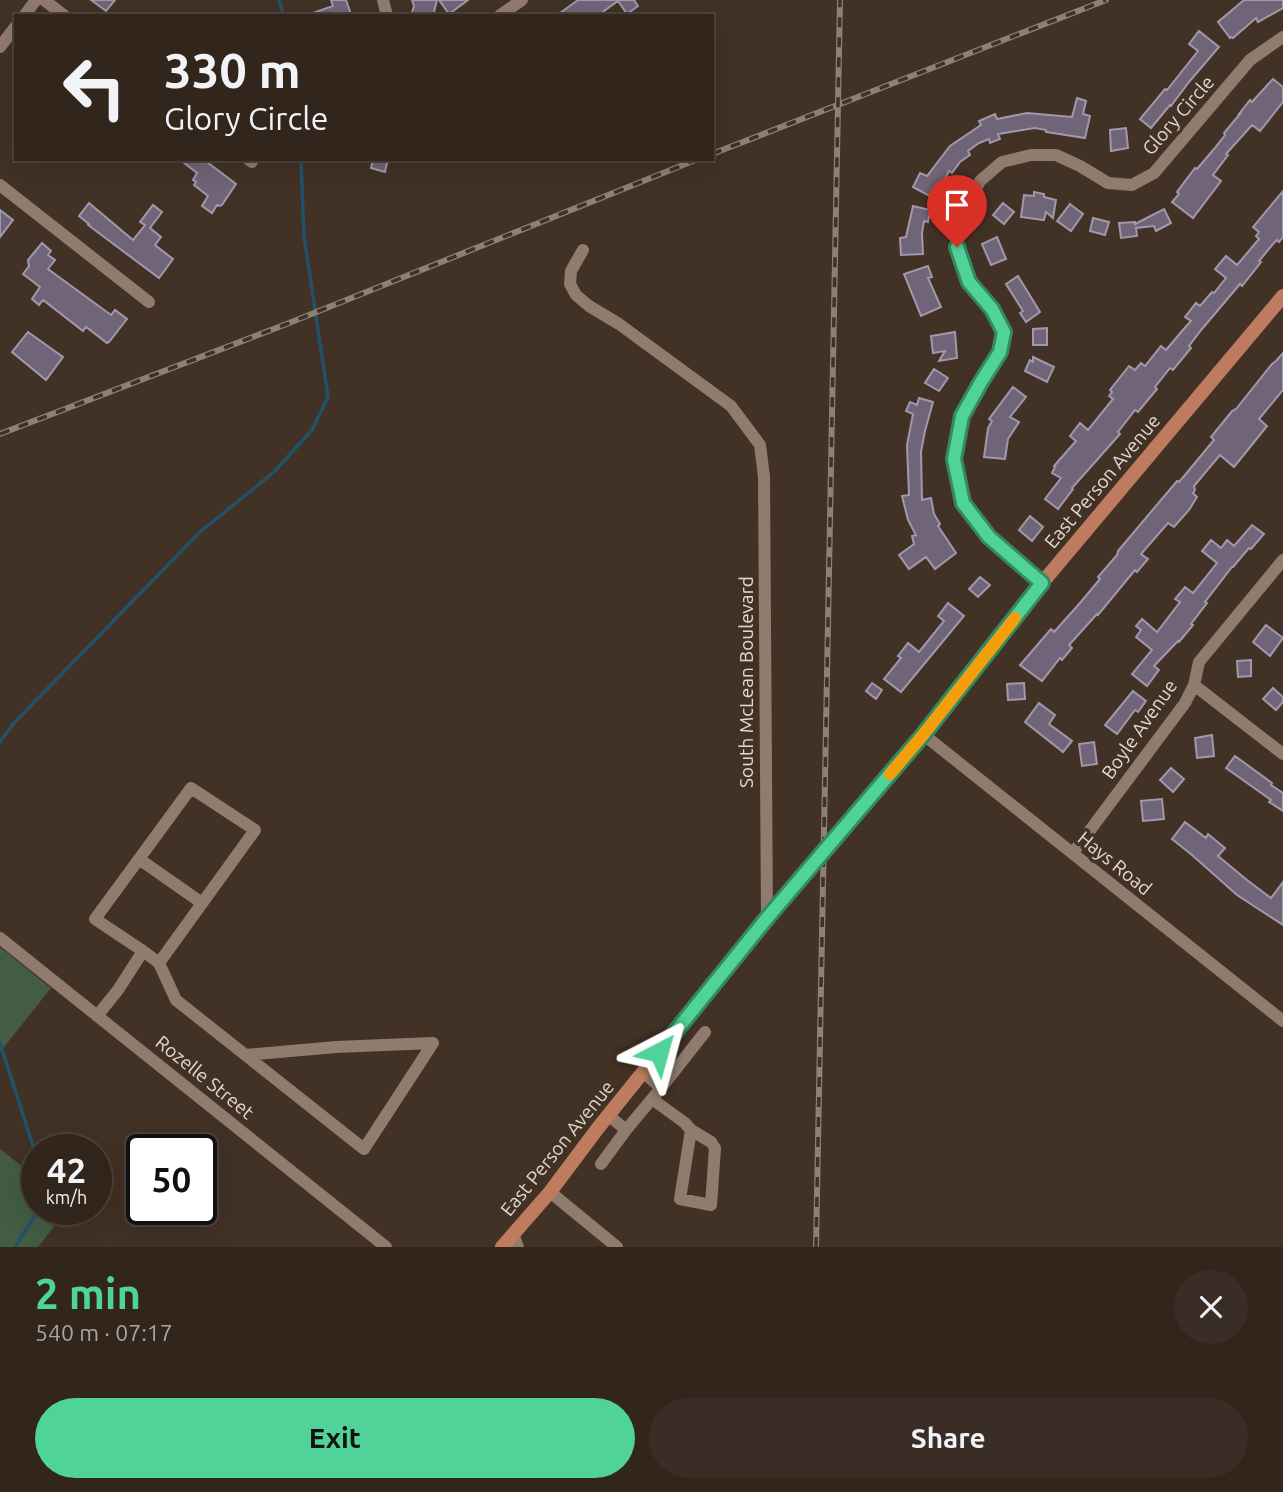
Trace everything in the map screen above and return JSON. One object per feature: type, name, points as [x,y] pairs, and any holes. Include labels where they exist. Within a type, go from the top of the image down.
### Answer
[{"type":"main road","name":"East Person Avenue","points":[[502,1247],[515,1240],[608,1115],[767,918],[923,735],[1042,583],[1283,296]]},
{"type":"street","points":[[44,0],[62,14]]},
{"type":"street","points":[[502,14],[522,0]]},
{"type":"street","points":[[0,47],[14,29]]},
{"type":"street","name":"Glory Circle","points":[[1042,583],[989,537],[963,503],[954,459],[962,416],[1000,352],[1004,332],[992,309],[969,282],[957,247],[962,216],[979,181],[1002,162],[1031,155],[1056,155],[1108,183],[1132,185],[1154,173],[1250,60],[1283,37]]},
{"type":"street","points":[[0,185],[149,302]]},
{"type":"street","name":"South McLean Boulevard","points":[[583,250],[571,271],[570,284],[576,295],[731,406],[760,445],[764,477],[767,918]]},
{"type":"street","name":"Boyle Avenue","points":[[1073,853],[1185,703],[1194,685],[1199,662],[1283,561]]},
{"type":"street","points":[[1194,685],[1283,754]]},
{"type":"street","name":"Hays Road","points":[[923,735],[1283,1021]]},
{"type":"street","points":[[159,963],[255,830],[191,788],[95,919],[159,963],[176,1000],[363,1149],[433,1043],[336,1047],[246,1055]]},
{"type":"street","points":[[139,859],[202,903]]},
{"type":"street","name":"Rozelle Street","points":[[0,938],[386,1247]]},
{"type":"street","points":[[97,1016],[118,990],[143,951]]},
{"type":"street","points":[[601,1164],[705,1032]]},
{"type":"street","points":[[643,1072],[661,1088]]},
{"type":"street","points":[[652,1099],[715,1148],[711,1205],[680,1199],[691,1130]]},
{"type":"street","points":[[608,1115],[626,1130]]},
{"type":"street","points":[[550,1192],[617,1247]]},
{"type":"green space","points":[[0,947],[51,988],[0,1052]]},
{"type":"green space","points":[[0,1149],[21,1165],[21,1225],[55,1225],[38,1247],[0,1247]]},
{"type":"building","points":[[91,0],[115,0],[106,11]]},
{"type":"building","points":[[331,0],[346,0],[351,14],[310,14],[333,6]]},
{"type":"building","points":[[412,0],[437,0],[434,14],[412,14],[414,6]]},
{"type":"building","points":[[439,0],[468,0],[449,14]]},
{"type":"building","points":[[578,0],[634,0],[638,6],[627,14],[618,1],[600,14],[559,14]]},
{"type":"building","points":[[1244,0],[1283,0],[1283,8],[1258,22],[1256,18],[1230,38],[1218,22]]},
{"type":"building","points":[[1199,31],[1219,47],[1151,128],[1140,119],[1198,51],[1189,44]]},
{"type":"building","points":[[1273,79],[1283,87],[1283,102],[1260,131],[1252,125],[1226,154],[1228,155],[1213,175],[1221,181],[1193,218],[1172,202],[1179,194],[1177,192],[1214,149],[1250,100],[1252,102]]},
{"type":"building","points":[[1077,98],[1086,101],[1083,114],[1090,116],[1085,138],[1035,128],[998,134],[1000,139],[990,143],[989,139],[968,151],[970,155],[960,162],[952,173],[949,171],[935,199],[913,187],[920,173],[927,176],[950,146],[981,125],[979,121],[995,114],[997,119],[1027,113],[1072,117]]},
{"type":"building","points":[[1126,128],[1128,148],[1111,151],[1110,130]]},
{"type":"building","points":[[182,161],[206,161],[236,184],[222,205],[217,205],[212,213],[202,206],[208,196],[194,185],[196,182],[193,180],[197,173]]},
{"type":"building","points":[[373,161],[388,161],[385,172],[371,168]]},
{"type":"building","points":[[1283,191],[1283,237],[1273,244],[1242,286],[1240,284],[1202,329],[1189,346],[1191,348],[1173,370],[1170,368],[1138,412],[1135,410],[1118,432],[1120,434],[1072,488],[1058,509],[1045,499],[1061,478],[1052,473],[1054,466],[1076,441],[1070,436],[1080,423],[1088,430],[1113,399],[1109,396],[1112,392],[1110,390],[1129,366],[1135,370],[1141,363],[1145,366],[1161,346],[1166,350],[1191,321],[1185,317],[1196,303],[1200,306],[1226,278],[1215,269],[1226,256],[1237,265],[1259,239],[1256,236],[1259,232],[1253,227]]},
{"type":"building","points":[[1034,192],[1056,200],[1053,218],[1046,212],[1044,220],[1021,217],[1024,195],[1034,196]]},
{"type":"building","points":[[89,203],[133,240],[145,225],[140,222],[153,205],[162,212],[150,228],[161,237],[155,245],[173,259],[159,278],[79,216]]},
{"type":"building","points":[[1003,203],[1014,212],[1004,224],[993,215]]},
{"type":"building","points":[[1070,204],[1083,214],[1071,231],[1057,221]]},
{"type":"building","points":[[913,206],[930,210],[922,233],[923,254],[901,255],[900,238],[906,237]]},
{"type":"building","points":[[1164,209],[1171,223],[1156,231],[1154,226],[1136,228],[1137,236],[1121,238],[1119,223],[1135,224]]},
{"type":"building","points":[[0,210],[13,220],[0,237]]},
{"type":"building","points":[[1093,218],[1109,222],[1105,235],[1090,231]]},
{"type":"building","points":[[997,237],[1006,259],[991,265],[982,244]]},
{"type":"building","points":[[42,243],[51,251],[48,255],[55,260],[48,269],[111,315],[115,310],[127,319],[109,342],[86,327],[83,331],[43,300],[39,305],[32,299],[40,287],[23,274],[29,266],[28,260]]},
{"type":"building","points":[[928,266],[932,277],[928,278],[941,307],[921,316],[904,274]]},
{"type":"building","points":[[1018,276],[1040,312],[1026,322],[1020,313],[1023,311],[1006,284]]},
{"type":"building","points":[[1047,328],[1047,345],[1033,345],[1033,329]]},
{"type":"building","points":[[28,332],[63,357],[46,380],[12,352]]},
{"type":"building","points":[[955,332],[957,358],[939,361],[945,351],[933,353],[931,336]]},
{"type":"building","points":[[1283,353],[1283,390],[1259,419],[1267,426],[1234,467],[1220,455],[1194,486],[1193,493],[1197,497],[1189,510],[1174,527],[1168,523],[1141,554],[1148,559],[1137,572],[1135,570],[1069,645],[1072,648],[1062,660],[1060,658],[1042,681],[1020,665],[1051,629],[1054,632],[1080,603],[1118,551],[1185,475],[1214,440],[1211,437]]},
{"type":"building","points":[[1033,357],[1054,367],[1047,382],[1025,371],[1030,360],[1033,362]]},
{"type":"building","points":[[934,369],[948,378],[939,391],[925,383]]},
{"type":"building","points":[[1013,387],[1026,397],[1010,417],[1019,422],[1008,439],[1005,459],[984,457],[988,428],[992,421],[989,419]]},
{"type":"building","points":[[919,398],[933,402],[921,452],[922,500],[931,498],[934,514],[940,524],[938,526],[956,553],[935,569],[926,557],[909,569],[899,555],[914,544],[912,536],[916,535],[908,520],[902,496],[909,495],[907,445],[913,414],[906,411],[910,402],[917,405]]},
{"type":"building","points":[[1030,516],[1043,527],[1032,541],[1019,530]]},
{"type":"building","points":[[1252,525],[1264,534],[1232,567],[1179,642],[1154,666],[1159,670],[1147,686],[1132,674],[1152,650],[1136,637],[1141,630],[1136,626],[1142,619],[1157,632],[1180,602],[1175,599],[1185,587],[1193,593],[1217,563],[1202,551],[1211,540],[1221,548],[1227,540],[1234,546]]},
{"type":"building","points":[[980,577],[990,585],[978,597],[969,589]]},
{"type":"building","points":[[948,603],[964,616],[901,692],[884,679],[901,658],[898,656],[908,643],[919,652],[944,621],[938,616]]},
{"type":"building","points":[[1266,625],[1283,638],[1270,656],[1253,642]]},
{"type":"building","points":[[1251,660],[1251,676],[1238,677],[1237,661]]},
{"type":"building","points":[[872,683],[882,690],[876,699],[866,691]]},
{"type":"building","points":[[1024,683],[1025,699],[1008,700],[1007,684]]},
{"type":"building","points":[[1273,688],[1283,697],[1283,702],[1276,710],[1263,699]]},
{"type":"building","points":[[1133,691],[1146,701],[1138,712],[1135,710],[1117,734],[1105,725]]},
{"type":"building","points":[[1039,703],[1055,715],[1049,724],[1072,741],[1063,752],[1025,722]]},
{"type":"building","points":[[1212,735],[1214,756],[1197,758],[1195,738]]},
{"type":"building","points":[[1094,742],[1097,764],[1082,766],[1079,744]]},
{"type":"building","points":[[1235,756],[1283,793],[1283,811],[1226,768]]},
{"type":"building","points":[[1171,768],[1184,779],[1173,792],[1160,780]]},
{"type":"building","points":[[1162,799],[1164,819],[1143,821],[1141,801]]},
{"type":"building","points":[[1185,822],[1206,838],[1208,834],[1225,848],[1218,856],[1271,898],[1283,882],[1283,925],[1237,895],[1172,839]]},
{"type":"waterway","points":[[279,0],[283,14]]},
{"type":"waterway","points":[[0,742],[13,724],[200,532],[274,472],[312,430],[328,397],[304,236],[301,161]]},
{"type":"waterway","points":[[0,1043],[35,1152],[37,1212],[15,1247]]},
{"type":"railway","points":[[816,1247],[840,0]]},
{"type":"railway","points":[[714,153],[1106,0]]},
{"type":"railway","points":[[0,434],[284,325],[693,161]]},
{"type":"slow traffic","points":[[890,774],[1015,618]]},
{"type":"route","points":[[659,1052],[767,918],[923,735],[1042,583],[989,537],[963,503],[954,459],[962,416],[1000,352],[1004,332],[992,309],[969,282],[957,247]]}]
